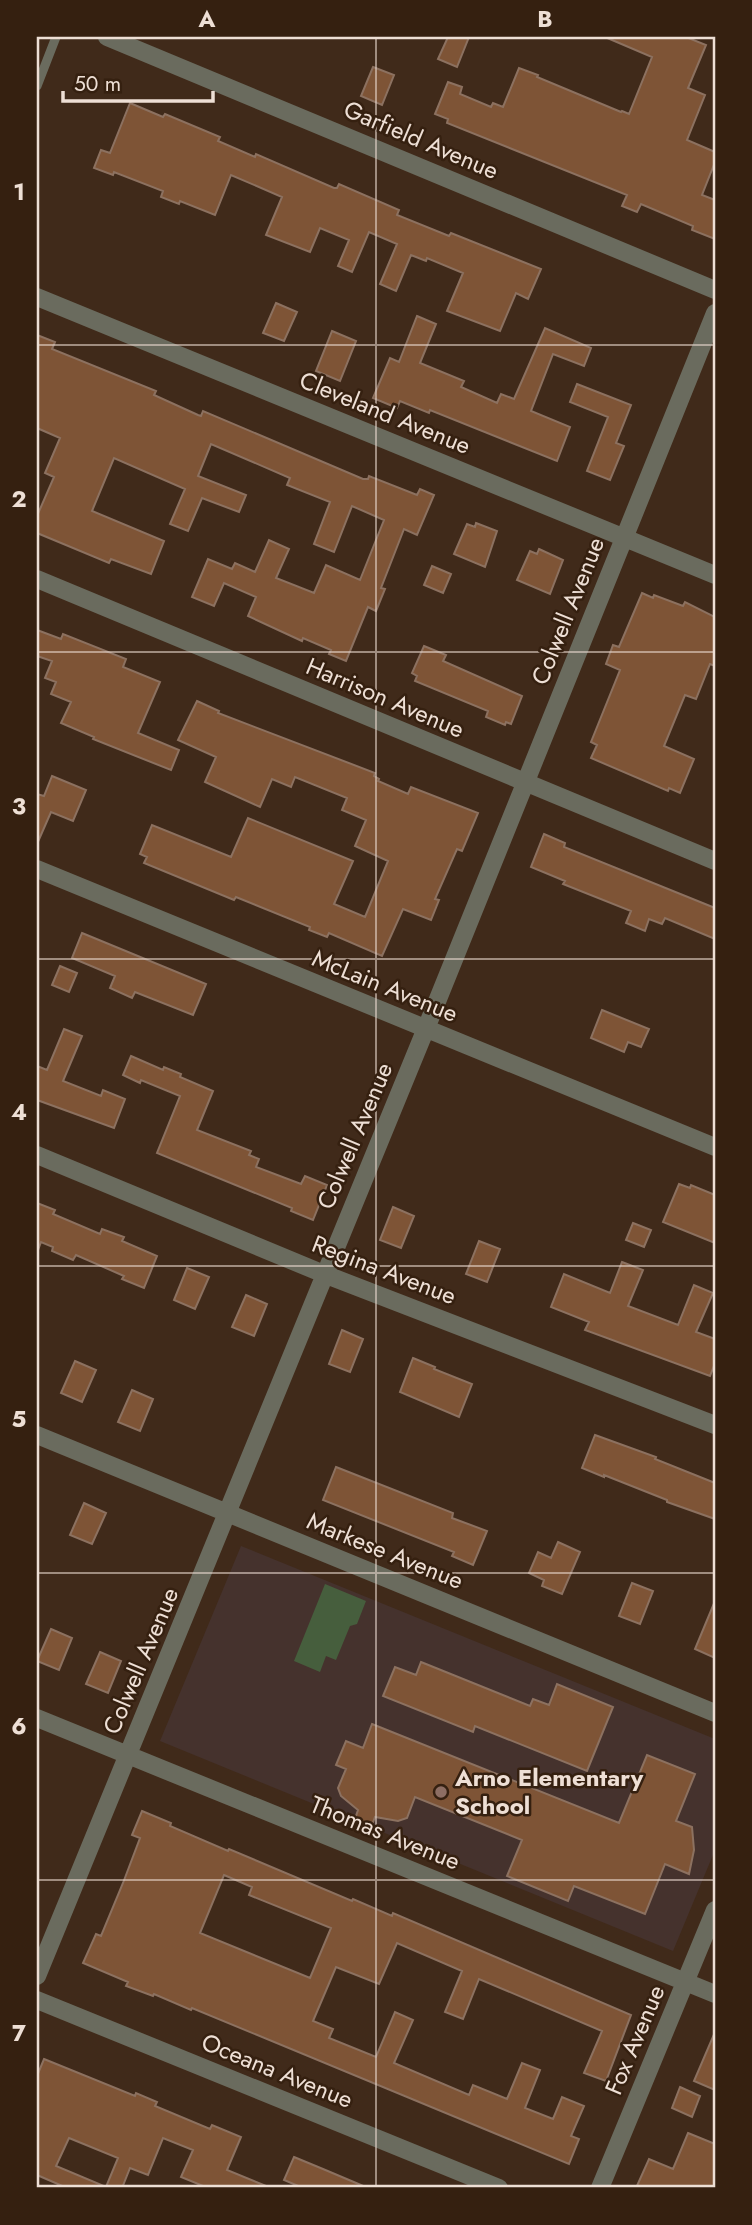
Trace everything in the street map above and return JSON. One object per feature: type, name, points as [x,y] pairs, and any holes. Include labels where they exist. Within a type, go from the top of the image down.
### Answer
[{"type":"street","name":"Garfield Avenue","points":[[107,37],[715,290]]},
{"type":"street","name":"Cleveland Avenue","points":[[37,298],[715,575]]},
{"type":"street","name":"Colwell Avenue","points":[[37,1976],[229,1513],[715,313]]},
{"type":"street","name":"Harrison Avenue","points":[[37,579],[715,861]]},
{"type":"street","name":"McLain Avenue","points":[[37,869],[715,1147]]},
{"type":"street","name":"Regina Avenue","points":[[37,1155],[324,1274],[715,1425]]},
{"type":"street","name":"Markese Avenue","points":[[37,1435],[715,1713]]},
{"type":"street","name":"Thomas Avenue","points":[[37,1718],[715,1994]]},
{"type":"street","name":"Fox Avenue","points":[[600,2188],[715,1910]]},
{"type":"street","name":"Oceana Avenue","points":[[37,2000],[499,2188]]},
{"type":"lane","points":[[37,86],[56,37]]},
{"type":"shaded area","points":[[241,1546],[715,1739],[715,1850],[673,1951],[160,1741]]},
{"type":"green space","points":[[325,1584],[366,1601],[357,1624],[350,1626],[336,1660],[326,1656],[320,1672],[294,1661]]},
{"type":"building","points":[[448,37],[469,37],[457,67],[438,59]]},
{"type":"building","points":[[605,37],[686,37],[706,45],[688,88],[705,95],[687,140],[715,152],[715,162],[702,195],[715,200],[715,239],[692,230],[693,226],[641,204],[637,212],[622,206],[627,195],[447,123],[448,119],[435,114],[448,82],[462,87],[460,94],[491,107],[493,103],[503,107],[519,68],[629,114],[652,57]]},
{"type":"building","points":[[373,67],[394,75],[382,105],[361,96]]},
{"type":"building","points":[[130,103],[163,117],[165,114],[220,137],[218,141],[255,157],[256,154],[334,188],[339,184],[399,210],[397,215],[449,236],[451,233],[541,269],[528,299],[516,293],[500,331],[447,311],[463,273],[427,258],[426,261],[411,255],[396,291],[380,284],[397,244],[369,232],[352,272],[338,266],[349,240],[320,228],[310,252],[266,235],[282,197],[231,175],[215,215],[180,201],[179,204],[161,197],[163,191],[114,172],[113,175],[94,168],[101,150],[110,153]]},
{"type":"building","points":[[276,303],[297,312],[284,341],[263,333]]},
{"type":"building","points":[[417,316],[436,324],[420,363],[464,381],[461,387],[497,403],[501,394],[514,399],[545,328],[591,348],[584,366],[553,354],[531,411],[570,427],[557,461],[430,410],[429,413],[400,401],[397,408],[373,398],[390,358],[399,362]]},
{"type":"building","points":[[332,331],[356,341],[340,381],[316,371]]},
{"type":"building","points":[[37,335],[55,342],[52,349],[156,391],[154,395],[198,415],[201,416],[203,411],[363,479],[368,479],[369,476],[417,495],[420,489],[434,495],[417,535],[404,529],[381,588],[385,589],[376,611],[368,607],[346,661],[329,654],[331,650],[303,638],[302,641],[248,616],[256,597],[224,583],[214,606],[192,597],[208,559],[232,569],[235,563],[255,572],[269,540],[289,549],[276,578],[314,593],[326,565],[360,580],[384,520],[352,506],[334,552],[314,544],[330,502],[287,485],[290,478],[211,444],[198,476],[246,495],[239,512],[202,498],[188,531],[170,524],[185,489],[114,458],[92,511],[164,541],[151,574],[111,559],[109,563],[37,533],[37,516],[54,477],[45,473],[60,438],[37,428]]},
{"type":"building","points":[[577,384],[631,405],[616,443],[624,446],[610,480],[587,471],[608,417],[570,402]]},
{"type":"building","points":[[476,523],[497,531],[485,567],[454,554],[467,524],[475,527]]},
{"type":"building","points":[[539,549],[563,560],[550,594],[517,580],[530,551],[537,554]]},
{"type":"building","points":[[432,566],[451,574],[443,593],[424,585]]},
{"type":"building","points":[[642,593],[683,606],[685,602],[715,617],[715,666],[710,664],[696,699],[685,695],[664,746],[694,759],[680,793],[669,788],[668,791],[591,758],[597,745],[591,742],[620,670],[606,664],[613,645],[619,647]]},
{"type":"building","points":[[37,630],[61,639],[63,634],[126,659],[123,667],[160,682],[138,733],[179,750],[171,770],[93,739],[94,737],[61,723],[71,702],[51,694],[56,682],[45,678],[52,661],[37,656]]},
{"type":"building","points":[[424,646],[446,655],[443,661],[522,696],[511,724],[506,722],[505,725],[486,717],[488,711],[415,681],[417,676],[412,673]]},
{"type":"building","points":[[197,701],[219,711],[218,713],[375,773],[378,781],[408,794],[411,787],[478,813],[462,851],[457,849],[435,899],[439,900],[431,920],[403,909],[382,956],[329,933],[327,937],[309,930],[310,927],[236,897],[234,900],[144,863],[147,857],[140,854],[152,825],[231,857],[248,818],[353,861],[334,904],[365,917],[388,861],[355,846],[366,820],[342,810],[347,798],[295,777],[291,787],[272,779],[260,807],[205,782],[216,757],[178,740]]},
{"type":"building","points":[[52,776],[86,790],[73,821],[51,812],[37,844],[37,794],[44,796]]},
{"type":"building","points":[[544,834],[565,843],[564,847],[715,908],[715,939],[665,918],[662,924],[649,919],[645,931],[626,923],[631,911],[563,884],[565,881],[531,867]]},
{"type":"building","points":[[82,933],[206,984],[193,1015],[135,992],[132,998],[110,988],[115,976],[72,958]]},
{"type":"building","points":[[60,966],[77,973],[69,992],[52,985]]},
{"type":"building","points":[[602,1010],[649,1029],[641,1047],[628,1042],[624,1052],[591,1038]]},
{"type":"building","points":[[64,1029],[82,1036],[63,1081],[101,1096],[103,1090],[125,1099],[114,1128],[37,1100],[37,1066],[47,1070]]},
{"type":"building","points":[[131,1056],[163,1070],[164,1067],[181,1074],[180,1077],[213,1091],[197,1130],[251,1151],[249,1155],[259,1159],[256,1167],[301,1184],[305,1176],[327,1185],[313,1220],[291,1211],[292,1208],[157,1153],[180,1096],[123,1075]]},
{"type":"building","points":[[679,1184],[690,1188],[691,1185],[715,1195],[715,1243],[663,1222]]},
{"type":"building","points":[[37,1203],[55,1210],[53,1214],[100,1234],[102,1229],[124,1237],[122,1241],[157,1256],[144,1288],[76,1255],[73,1260],[52,1251],[53,1247],[41,1242],[37,1253]]},
{"type":"building","points":[[393,1207],[414,1216],[401,1248],[380,1240]]},
{"type":"building","points":[[633,1223],[651,1230],[644,1247],[626,1240]]},
{"type":"building","points":[[479,1241],[500,1249],[487,1282],[466,1274]]},
{"type":"building","points":[[622,1262],[643,1270],[628,1306],[678,1325],[694,1285],[713,1293],[696,1332],[715,1339],[715,1363],[710,1376],[585,1330],[589,1322],[551,1307],[564,1274],[610,1293]]},
{"type":"building","points":[[187,1268],[209,1277],[195,1309],[174,1300]]},
{"type":"building","points":[[246,1295],[267,1304],[254,1336],[232,1327]]},
{"type":"building","points":[[342,1330],[363,1339],[350,1372],[329,1364]]},
{"type":"building","points":[[413,1358],[472,1384],[459,1417],[400,1392]]},
{"type":"building","points":[[75,1361],[96,1370],[82,1402],[61,1393]]},
{"type":"building","points":[[132,1390],[153,1399],[140,1431],[118,1422]]},
{"type":"building","points":[[595,1435],[656,1457],[655,1459],[715,1483],[715,1519],[582,1468]]},
{"type":"building","points":[[336,1467],[453,1513],[452,1518],[487,1531],[473,1565],[452,1556],[454,1552],[323,1500]]},
{"type":"building","points":[[84,1503],[106,1513],[92,1544],[70,1535]]},
{"type":"building","points":[[558,1542],[580,1552],[562,1594],[542,1586],[544,1580],[529,1573],[538,1552],[551,1558]]},
{"type":"building","points":[[632,1583],[653,1591],[640,1624],[619,1616]]},
{"type":"building","points":[[715,1601],[715,1658],[695,1649]]},
{"type":"building","points":[[51,1629],[72,1638],[59,1670],[37,1661]]},
{"type":"building","points":[[100,1652],[121,1661],[108,1693],[86,1684]]},
{"type":"building","points":[[421,1662],[530,1706],[533,1699],[549,1705],[557,1684],[613,1707],[587,1771],[475,1726],[473,1732],[383,1696],[395,1667],[416,1675]]},
{"type":"building","name":"Arno Elementary School","points":[[372,1724],[619,1823],[647,1755],[695,1774],[676,1821],[692,1827],[694,1850],[689,1874],[665,1864],[645,1914],[574,1886],[568,1901],[507,1876],[522,1840],[415,1797],[407,1818],[398,1821],[375,1817],[372,1825],[355,1819],[358,1810],[341,1796],[338,1788],[346,1769],[336,1765],[346,1741],[363,1748]]},
{"type":"building","points":[[142,1811],[228,1851],[229,1849],[352,1901],[353,1899],[392,1916],[393,1913],[631,2015],[606,2081],[584,2073],[602,2031],[479,1979],[463,2019],[445,2012],[462,1971],[397,1943],[379,1984],[336,1967],[313,2021],[333,2029],[329,2038],[376,2057],[395,2012],[413,2020],[394,2063],[469,2095],[473,2085],[507,2099],[522,2063],[540,2070],[525,2108],[553,2119],[562,2097],[584,2106],[571,2136],[579,2139],[569,2164],[192,2008],[191,2010],[154,1994],[153,1996],[126,1986],[128,1982],[83,1963],[96,1934],[101,1936],[123,1883],[140,1838],[132,1835]],"holes":[[[224,1875],[252,1887],[249,1895],[331,1928],[310,1978],[200,1933]]]},
{"type":"building","points":[[715,2032],[715,2090],[694,2081]]},
{"type":"building","points":[[44,2059],[135,2096],[136,2093],[157,2102],[155,2106],[210,2129],[212,2125],[241,2137],[227,2170],[271,2188],[208,2188],[181,2177],[193,2150],[163,2138],[148,2175],[130,2168],[122,2188],[67,2188],[37,2175],[37,2076]],"holes":[[[69,2138],[118,2158],[106,2187],[56,2166]]]},
{"type":"building","points":[[680,2087],[700,2096],[692,2117],[672,2108]]},
{"type":"building","points":[[688,2133],[715,2144],[715,2188],[636,2188],[649,2159],[673,2169]]},
{"type":"building","points":[[294,2157],[368,2188],[303,2188],[284,2180]]},
{"type":"place","name":"Arno Elementary School","points":[[441,1792]]}]
